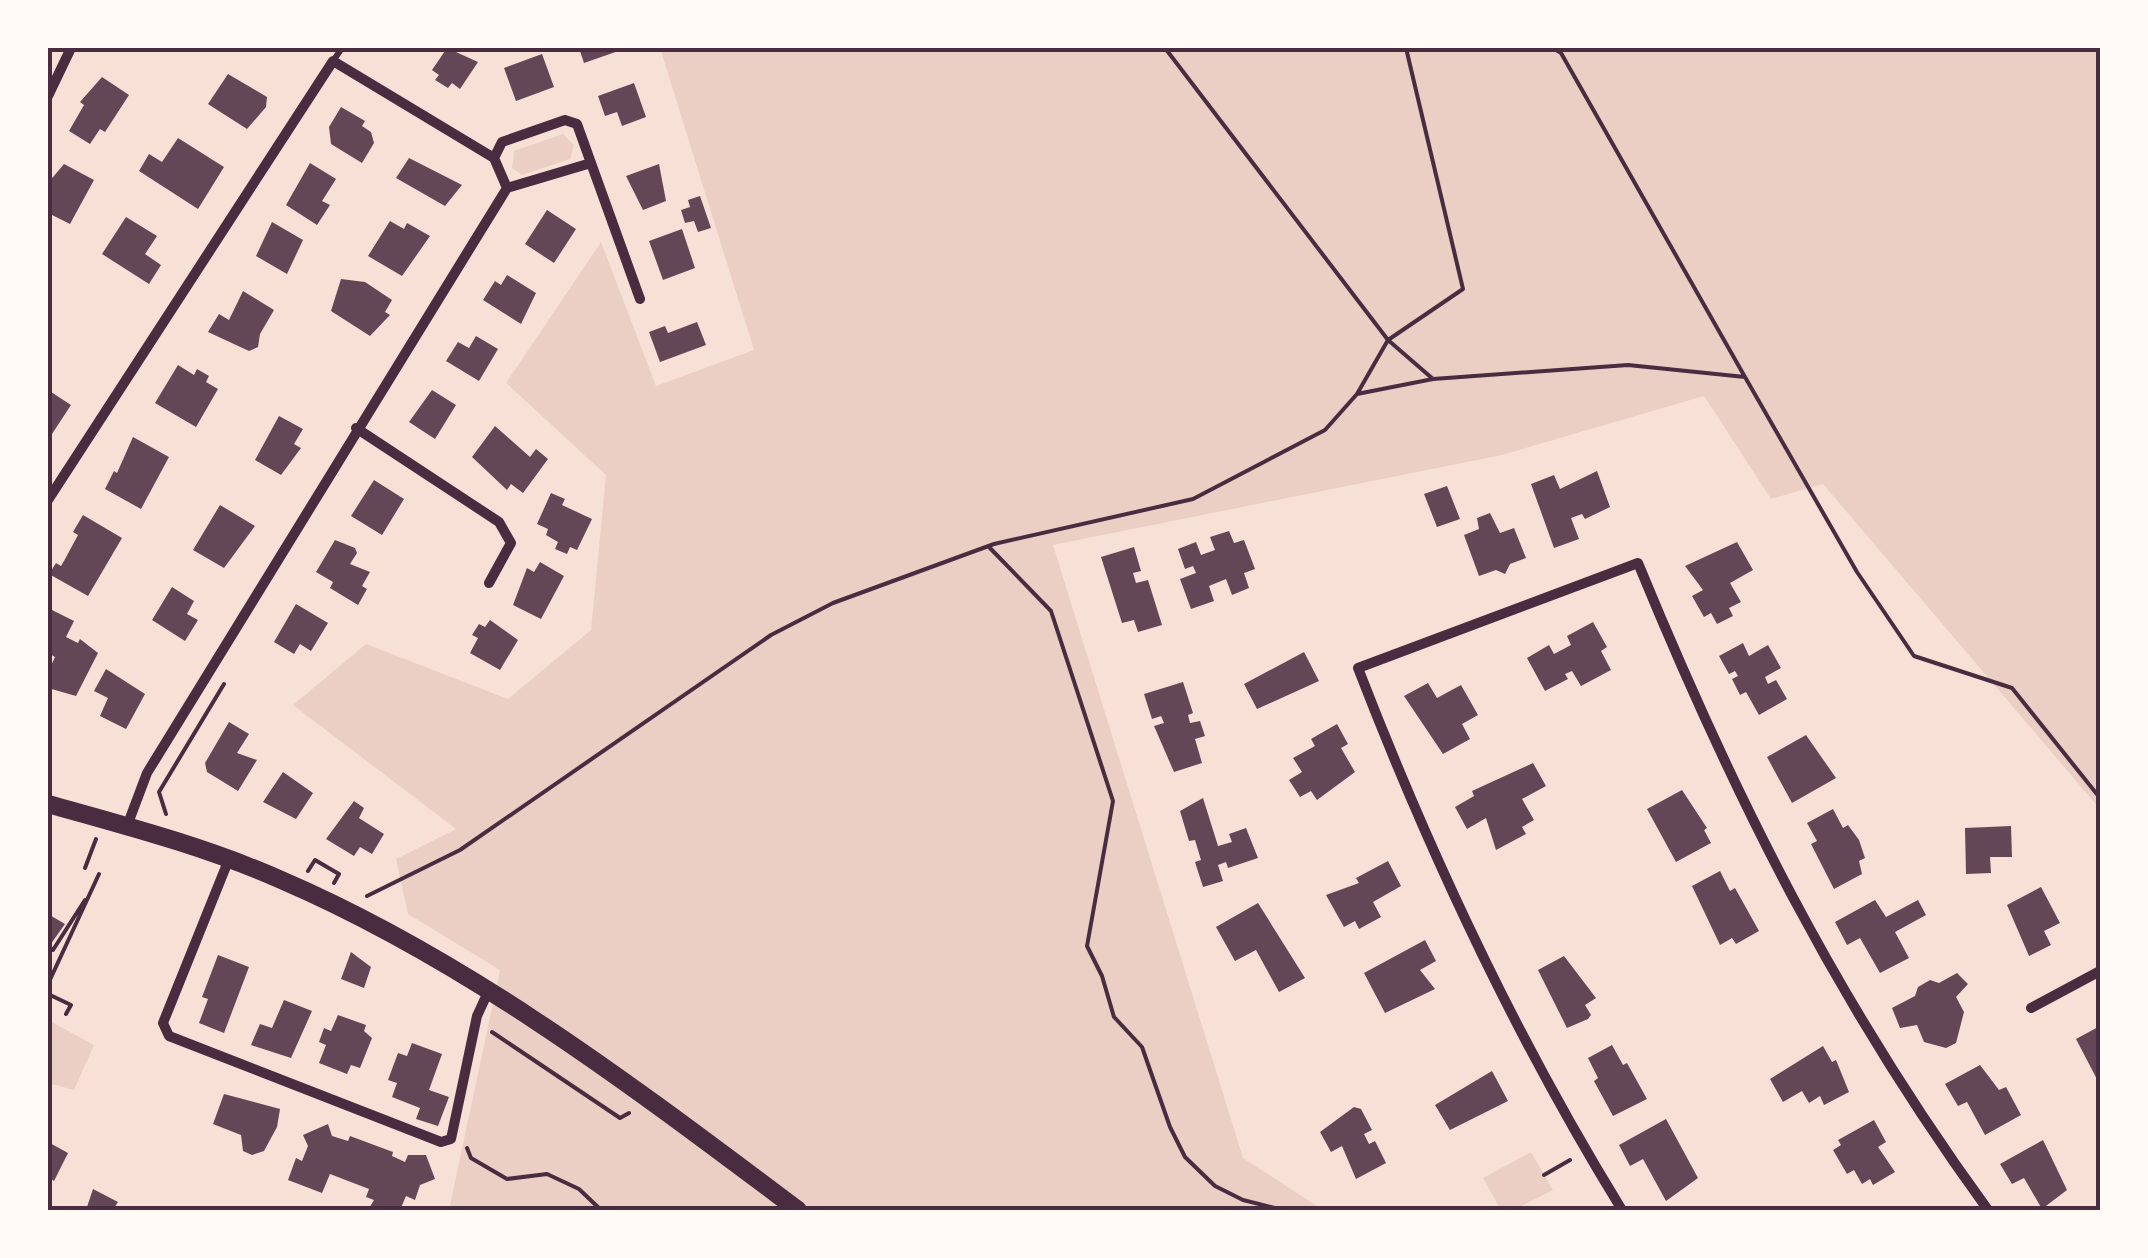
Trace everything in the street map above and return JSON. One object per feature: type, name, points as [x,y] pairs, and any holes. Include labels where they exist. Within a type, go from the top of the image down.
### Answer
[{"type":"street","points":[[48,96],[71,48]]},
{"type":"street","points":[[48,500],[333,61],[494,158],[508,188]]},
{"type":"street","points":[[494,158],[502,142],[565,120],[577,124],[640,299]]},
{"type":"street","points":[[127,826],[147,773],[356,428],[508,188],[591,163]]},
{"type":"street","points":[[356,428],[499,522],[511,543],[488,584]]},
{"type":"street","points":[[1620,1210],[1468,930],[1358,668],[1638,563],[1736,791],[1805,926],[1886,1063],[1988,1210]]},
{"type":"street","points":[[48,804],[228,859],[356,916],[484,999],[628,1084],[798,1210]]},
{"type":"street","points":[[228,859],[163,1023],[169,1036],[442,1142],[452,1139],[484,999]]},
{"type":"street","points":[[2031,1008],[2100,971]]},
{"type":"lane","points":[[333,61],[342,48]]},
{"type":"path","points":[[1165,48],[1388,340],[1433,380]]},
{"type":"path","points":[[356,916],[373,891],[460,850],[772,635],[833,603],[988,546],[1194,499],[1326,430],[1357,394],[1388,340],[1464,290],[1406,48]]},
{"type":"path","points":[[1553,48],[1561,53],[1857,572],[1914,656],[2012,688],[2100,798]]},
{"type":"path","points":[[1357,394],[1433,380],[1628,365],[1744,377]]},
{"type":"path","points":[[988,546],[1052,612],[1114,801],[1087,946],[1102,976],[1114,1017],[1142,1046],[1170,1127],[1185,1157],[1215,1186],[1243,1200],[1283,1210]]},
{"type":"path","points":[[175,821],[160,806],[159,792],[231,674]]},
{"type":"path","points":[[85,868],[97,834],[110,838]]},
{"type":"path","points":[[332,887],[339,874],[316,860],[305,874],[341,892]]},
{"type":"path","points":[[48,984],[99,874]]},
{"type":"path","points":[[48,947],[53,950],[88,896]]},
{"type":"path","points":[[48,994],[70,1005],[66,1014]]},
{"type":"path","points":[[484,999],[494,1016],[487,1029],[620,1118],[628,1112],[636,1117]]},
{"type":"path","points":[[455,1121],[471,1158],[508,1179],[548,1174],[578,1189],[601,1210]]},
{"type":"path","points":[[1544,1175],[1586,1151]]},
{"type":"shaded area","points":[[660,48],[2100,48],[2100,809],[1823,484],[1771,499],[1704,396],[1502,455],[1053,545],[1243,1158],[1323,1210],[449,1210],[500,970],[408,914],[396,859],[456,829],[293,705],[366,644],[508,699],[591,630],[606,475],[506,383],[601,242],[656,386],[754,350]]},
{"type":"shaded area","points":[[563,134],[574,145],[570,159],[522,175],[512,168],[514,151]]},
{"type":"shaded area","points":[[48,1020],[94,1045],[74,1090],[48,1083]]},
{"type":"shaded area","points":[[1531,1152],[1553,1190],[1514,1210],[1501,1210],[1483,1178]]},
{"type":"building","points":[[447,48],[478,62],[460,89],[452,83],[448,88],[435,80],[439,75],[432,70]]},
{"type":"building","points":[[579,48],[627,48],[584,63]]},
{"type":"building","points":[[542,54],[554,87],[516,101],[504,68]]},
{"type":"building","points":[[228,74],[267,97],[266,107],[247,129],[208,104]]},
{"type":"building","points":[[102,77],[129,95],[105,132],[100,129],[90,144],[69,131],[84,105],[80,102]]},
{"type":"building","points":[[634,83],[646,117],[622,126],[617,112],[605,116],[598,96]]},
{"type":"building","points":[[341,107],[365,121],[362,126],[371,132],[374,143],[362,163],[331,144],[329,127]]},
{"type":"building","points":[[178,138],[224,167],[198,209],[139,171],[149,154],[162,162]]},
{"type":"building","points":[[409,158],[462,185],[445,206],[396,178]]},
{"type":"building","points":[[310,163],[336,179],[322,201],[330,205],[317,225],[286,205]]},
{"type":"building","points":[[64,164],[94,180],[70,224],[48,213],[48,183]]},
{"type":"building","points":[[659,164],[666,201],[643,210],[626,176]]},
{"type":"building","points":[[700,196],[711,228],[698,232],[694,221],[685,223],[681,210],[690,207],[688,200]]},
{"type":"building","points":[[547,210],[576,229],[554,263],[525,244]]},
{"type":"building","points":[[126,217],[157,236],[145,254],[161,265],[149,284],[102,254]]},
{"type":"building","points":[[390,221],[404,229],[407,223],[430,236],[402,276],[368,256]]},
{"type":"building","points":[[272,222],[303,240],[287,274],[256,256]]},
{"type":"building","points":[[682,229],[695,268],[663,280],[649,241]]},
{"type":"building","points":[[507,275],[536,293],[521,324],[483,300],[495,281],[501,285]]},
{"type":"building","points":[[341,279],[365,282],[392,300],[385,312],[390,315],[370,336],[331,311]]},
{"type":"building","points":[[243,291],[274,310],[260,334],[258,347],[249,351],[208,332],[219,314],[229,320]]},
{"type":"building","points":[[697,322],[706,345],[660,362],[649,332],[665,326],[668,333]]},
{"type":"building","points":[[476,336],[498,349],[479,381],[446,361],[458,342],[469,348]]},
{"type":"building","points":[[178,365],[194,375],[197,369],[209,376],[206,382],[218,389],[196,427],[155,403]]},
{"type":"building","points":[[48,390],[71,405],[52,434],[48,431]]},
{"type":"building","points":[[432,390],[456,405],[435,439],[409,422]]},
{"type":"building","points":[[279,416],[303,429],[294,444],[301,448],[281,475],[255,460]]},
{"type":"building","points":[[495,426],[530,457],[536,449],[548,459],[523,493],[511,484],[507,490],[472,457]]},
{"type":"building","points":[[133,437],[169,457],[141,509],[105,489]]},
{"type":"building","points":[[1597,471],[1610,507],[1585,519],[1582,514],[1571,518],[1579,539],[1554,548],[1531,484],[1554,475],[1560,489]]},
{"type":"building","points":[[374,480],[404,499],[382,535],[351,516]]},
{"type":"building","points":[[1447,486],[1460,519],[1437,527],[1424,494]]},
{"type":"building","points":[[551,493],[565,499],[562,505],[592,519],[577,550],[570,547],[567,554],[555,549],[558,542],[546,535],[548,529],[537,524]]},
{"type":"building","points":[[220,505],[255,526],[224,568],[193,550]]},
{"type":"building","points":[[1490,513],[1500,533],[1514,528],[1526,558],[1510,564],[1505,574],[1496,570],[1479,576],[1464,535],[1479,529],[1477,518]]},
{"type":"building","points":[[83,515],[122,538],[88,596],[49,574],[56,563],[61,566],[64,561],[78,535],[73,532]]},
{"type":"building","points":[[1229,531],[1234,543],[1244,540],[1255,569],[1244,573],[1249,588],[1232,595],[1226,579],[1209,586],[1214,601],[1191,609],[1180,579],[1196,573],[1193,566],[1185,569],[1178,549],[1196,542],[1201,555],[1215,550],[1210,537]]},
{"type":"building","points":[[335,540],[355,548],[357,553],[350,564],[370,572],[358,605],[330,588],[333,582],[316,572]]},
{"type":"building","points":[[1737,542],[1753,570],[1730,583],[1741,602],[1729,608],[1733,616],[1717,624],[1711,613],[1704,617],[1692,596],[1703,590],[1685,566]]},
{"type":"building","points":[[1134,547],[1141,571],[1133,573],[1136,583],[1148,580],[1162,625],[1138,632],[1134,620],[1122,623],[1101,557]]},
{"type":"building","points":[[540,562],[564,576],[541,619],[513,605],[527,568],[534,572]]},
{"type":"building","points":[[172,587],[194,601],[187,614],[198,620],[185,641],[152,620]]},
{"type":"building","points":[[296,604],[328,623],[311,651],[300,644],[294,654],[274,642]]},
{"type":"building","points":[[48,608],[74,621],[66,637],[78,643],[80,639],[98,653],[76,696],[48,688],[48,672],[55,657],[48,653]]},
{"type":"building","points":[[490,620],[518,640],[500,670],[470,653],[478,638],[472,635],[479,624],[485,627]]},
{"type":"building","points":[[1593,622],[1607,647],[1601,651],[1611,670],[1581,686],[1572,671],[1565,674],[1568,679],[1545,691],[1527,658],[1549,645],[1554,654],[1571,645],[1567,636]]},
{"type":"building","points":[[1743,643],[1749,656],[1768,645],[1781,668],[1765,677],[1768,684],[1776,680],[1787,699],[1759,715],[1746,692],[1740,695],[1732,679],[1738,676],[1735,671],[1729,674],[1719,656]]},
{"type":"building","points":[[1304,652],[1319,681],[1257,709],[1244,684]]},
{"type":"building","points":[[106,669],[145,694],[126,729],[100,716],[108,698],[94,691]]},
{"type":"building","points":[[1183,682],[1193,713],[1188,715],[1190,723],[1200,721],[1205,736],[1195,739],[1202,763],[1174,772],[1154,726],[1164,723],[1161,716],[1152,719],[1144,694]]},
{"type":"building","points":[[1428,683],[1437,698],[1461,685],[1478,715],[1462,724],[1470,739],[1443,754],[1404,696]]},
{"type":"building","points":[[229,722],[249,734],[237,753],[257,760],[238,791],[207,772],[205,763]]},
{"type":"building","points":[[1337,724],[1348,744],[1341,748],[1355,772],[1317,800],[1311,791],[1300,797],[1289,780],[1302,772],[1293,758],[1315,746],[1311,739]]},
{"type":"building","points":[[1806,735],[1836,778],[1792,803],[1767,757]]},
{"type":"building","points":[[1533,763],[1546,786],[1522,799],[1534,820],[1522,827],[1526,834],[1496,850],[1486,818],[1467,829],[1455,807],[1474,796],[1472,791]]},
{"type":"building","points":[[283,772],[313,793],[296,819],[263,802]]},
{"type":"building","points":[[1682,790],[1707,828],[1704,830],[1711,843],[1676,862],[1647,809]]},
{"type":"building","points":[[1203,798],[1218,846],[1232,842],[1229,834],[1246,828],[1258,858],[1228,868],[1226,862],[1218,865],[1223,881],[1203,887],[1195,862],[1201,860],[1195,840],[1189,841],[1180,811]]},
{"type":"building","points":[[354,801],[364,808],[359,818],[384,834],[372,854],[360,847],[354,856],[326,839]]},
{"type":"building","points":[[1833,809],[1843,828],[1848,825],[1859,840],[1865,858],[1859,861],[1862,874],[1834,889],[1811,844],[1817,841],[1807,823]]},
{"type":"building","points":[[2011,826],[2012,857],[1990,857],[1991,873],[1966,874],[1965,828]]},
{"type":"building","points":[[1388,861],[1401,886],[1373,902],[1381,917],[1359,929],[1355,921],[1344,927],[1326,895],[1359,883],[1356,878]]},
{"type":"building","points":[[1720,871],[1730,891],[1735,888],[1759,931],[1736,944],[1732,938],[1720,945],[1692,886]]},
{"type":"building","points":[[2041,887],[2060,923],[2044,931],[2051,945],[2029,956],[2007,905]]},
{"type":"building","points":[[1875,900],[1886,917],[1918,900],[1926,915],[1895,932],[1909,958],[1880,973],[1860,938],[1847,945],[1835,922]]},
{"type":"building","points":[[1258,903],[1305,978],[1279,992],[1256,950],[1235,961],[1216,927]]},
{"type":"building","points":[[48,914],[65,924],[48,948]]},
{"type":"building","points":[[1425,940],[1436,961],[1420,970],[1435,989],[1385,1013],[1364,973]]},
{"type":"building","points":[[351,952],[371,967],[364,988],[341,979]]},
{"type":"building","points":[[218,955],[249,967],[224,1033],[199,1023],[208,999],[202,997]]},
{"type":"building","points":[[1564,956],[1596,998],[1585,1005],[1591,1015],[1588,1019],[1567,1028],[1538,970]]},
{"type":"building","points":[[1957,973],[1968,984],[1956,997],[1964,1012],[1956,1043],[1946,1048],[1924,1042],[1917,1025],[1900,1028],[1892,1008],[1915,996],[1918,987],[1930,980],[1939,983]]},
{"type":"building","points":[[284,1000],[312,1011],[291,1058],[251,1045],[260,1024],[272,1028]]},
{"type":"building","points":[[338,1015],[366,1025],[364,1031],[372,1038],[360,1068],[351,1065],[347,1074],[319,1063],[326,1045],[319,1042],[324,1028],[331,1031]]},
{"type":"building","points":[[2100,1026],[2100,1085],[2076,1039]]},
{"type":"building","points":[[412,1043],[442,1054],[429,1090],[449,1097],[438,1126],[416,1119],[420,1108],[392,1097],[397,1083],[388,1080],[398,1053],[407,1056]]},
{"type":"building","points":[[1612,1045],[1647,1099],[1613,1116],[1594,1081],[1598,1078],[1588,1058]]},
{"type":"building","points":[[1823,1046],[1832,1062],[1836,1060],[1849,1092],[1824,1105],[1820,1096],[1809,1103],[1802,1091],[1783,1102],[1770,1079]]},
{"type":"building","points":[[1980,1065],[1999,1090],[2006,1087],[2021,1115],[1985,1135],[1967,1102],[1958,1106],[1945,1084]]},
{"type":"building","points":[[1492,1071],[1508,1101],[1450,1130],[1435,1105]]},
{"type":"building","points":[[224,1094],[280,1109],[277,1127],[264,1151],[252,1155],[243,1151],[241,1135],[213,1124]]},
{"type":"building","points":[[1354,1107],[1361,1109],[1372,1130],[1364,1134],[1369,1144],[1375,1141],[1386,1163],[1356,1179],[1342,1146],[1331,1152],[1320,1132]]},
{"type":"building","points":[[1666,1119],[1698,1178],[1666,1201],[1643,1159],[1630,1166],[1619,1145]]},
{"type":"building","points":[[1874,1120],[1886,1142],[1878,1147],[1895,1172],[1873,1185],[1870,1179],[1862,1184],[1854,1170],[1847,1174],[1833,1150],[1841,1145],[1838,1140]]},
{"type":"building","points":[[328,1124],[332,1136],[348,1141],[350,1136],[393,1152],[392,1156],[405,1162],[408,1155],[426,1155],[435,1179],[420,1185],[415,1200],[406,1196],[400,1210],[368,1210],[374,1200],[366,1197],[369,1189],[330,1174],[322,1193],[288,1180],[296,1158],[302,1161],[308,1146],[303,1135]]},
{"type":"building","points":[[2043,1140],[2067,1190],[2042,1209],[2024,1178],[2012,1184],[2000,1164]]},
{"type":"building","points":[[48,1142],[68,1153],[54,1181],[48,1177]]},
{"type":"building","points":[[93,1189],[118,1202],[114,1208],[120,1210],[86,1210]]}]
